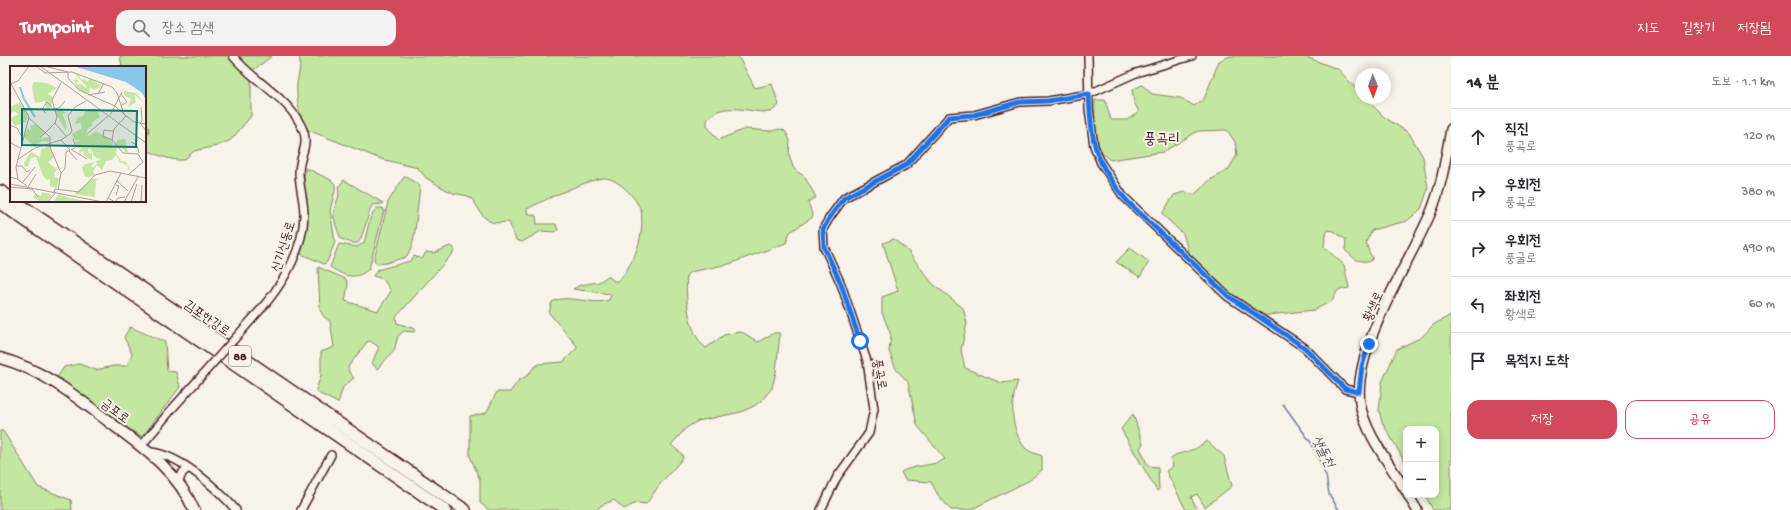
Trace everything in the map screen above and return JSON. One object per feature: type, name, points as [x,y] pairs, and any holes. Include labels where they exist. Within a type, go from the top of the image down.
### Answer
[{"type":"highway","points":[[0,191],[10,197]]},
{"type":"highway","name":"김포한강로","points":[[16,202],[465,510]]},
{"type":"highway","name":"김포한강로","points":[[0,203],[445,510]]},
{"type":"main road","name":"금포로","points":[[0,358],[45,375],[151,452],[178,483],[194,510]]},
{"type":"street","name":"신기신동로","points":[[142,445],[275,293],[287,273],[300,236],[304,215],[299,173],[305,152],[304,130],[294,115],[274,94],[243,67],[233,56]]},
{"type":"street","points":[[1088,56],[1092,139],[1097,155],[1113,183],[1128,202],[1228,296],[1305,348],[1345,389],[1359,392]]},
{"type":"street","name":"풍곡로","points":[[821,510],[837,477],[869,433],[874,415],[871,378],[864,352],[841,284],[824,247],[822,235],[830,217],[849,195],[892,174],[906,165],[949,117],[974,115],[1020,102],[1048,101],[1089,94],[1136,73],[1192,56]]},
{"type":"street","name":"황색로","points":[[1403,486],[1367,425],[1360,403],[1359,392],[1362,366],[1369,344],[1435,201],[1451,129]]},
{"type":"street","points":[[151,452],[170,456],[189,468],[236,510]]},
{"type":"street","points":[[301,510],[331,456]]},
{"type":"street","points":[[178,483],[183,472],[189,468]]},
{"type":"street","points":[[1410,498],[1417,510]]},
{"type":"green space","points":[[120,56],[230,56],[251,80],[251,116],[231,140],[217,146],[194,151],[184,160],[169,159],[146,149],[149,128],[146,125],[146,66],[122,66]]},
{"type":"green space","points":[[236,56],[272,56],[252,71]]},
{"type":"green space","points":[[299,56],[738,56],[755,88],[772,84],[779,105],[771,112],[738,109],[720,110],[707,120],[707,126],[718,140],[745,129],[771,131],[780,129],[785,131],[790,140],[789,155],[793,167],[804,176],[816,197],[808,202],[813,217],[790,232],[786,243],[729,264],[690,272],[687,275],[687,304],[695,334],[706,348],[724,335],[739,332],[744,333],[758,342],[774,333],[780,333],[776,372],[772,388],[762,400],[754,406],[741,412],[698,421],[686,428],[671,445],[682,454],[683,458],[660,484],[646,504],[636,503],[624,509],[614,500],[602,505],[596,510],[489,510],[480,503],[480,480],[470,456],[470,416],[486,413],[497,392],[510,392],[519,380],[527,376],[534,367],[539,364],[563,362],[577,348],[577,346],[549,313],[552,302],[565,299],[595,302],[609,300],[610,294],[573,289],[580,285],[599,282],[608,276],[614,281],[619,281],[630,265],[638,248],[642,230],[641,210],[639,205],[621,185],[610,179],[605,178],[590,181],[566,190],[527,209],[527,213],[536,216],[537,224],[556,224],[558,230],[555,232],[541,231],[522,242],[516,240],[509,222],[494,223],[489,221],[483,216],[473,200],[468,196],[453,193],[443,188],[426,178],[418,168],[381,159],[308,130],[300,114],[297,95],[297,84],[300,70]]},
{"type":"green space","points":[[1230,56],[1303,56],[1338,69],[1355,87],[1355,104],[1371,104],[1384,117],[1409,133],[1423,157],[1428,189],[1421,209],[1407,221],[1372,230],[1366,242],[1369,252],[1373,258],[1369,262],[1356,260],[1345,250],[1346,240],[1334,231],[1328,230],[1325,236],[1324,247],[1344,265],[1349,288],[1338,290],[1332,301],[1314,310],[1259,316],[1229,294],[1191,260],[1183,234],[1162,214],[1174,195],[1184,192],[1194,195],[1210,180],[1228,170],[1237,155],[1235,142],[1227,130],[1198,131],[1163,152],[1110,160],[1104,154],[1097,141],[1095,133],[1095,100],[1105,100],[1111,120],[1127,120],[1139,112],[1134,102],[1132,90],[1142,85],[1152,94],[1181,98],[1194,106],[1204,99],[1219,61]]},
{"type":"green space","points":[[306,168],[331,180],[335,184],[335,191],[330,210],[335,242],[327,262],[324,264],[299,253],[306,208],[304,176]]},
{"type":"green space","points":[[404,177],[407,177],[420,186],[412,247],[406,257],[377,264],[374,260],[388,202]]},
{"type":"green space","points":[[344,180],[383,203],[372,205],[358,243],[352,243],[341,239],[335,222],[334,211],[339,191],[338,187]]},
{"type":"green space","points":[[376,208],[383,208],[384,210],[369,269],[359,275],[350,276],[340,273],[330,267],[339,244],[357,247],[364,243],[370,219]]},
{"type":"green space","points":[[894,239],[907,250],[932,283],[963,308],[967,323],[961,350],[965,368],[1001,383],[1018,381],[1015,389],[1013,406],[1016,432],[1025,448],[1042,456],[1042,470],[1030,480],[970,510],[951,510],[938,495],[931,482],[905,480],[901,472],[907,469],[940,462],[945,459],[917,425],[908,382],[896,369],[889,351],[891,335],[882,313],[882,297],[898,291],[883,243]]},
{"type":"green space","points":[[450,246],[454,248],[454,252],[396,317],[397,323],[415,329],[414,332],[404,331],[398,336],[394,351],[377,369],[372,363],[379,347],[370,341],[367,342],[348,367],[349,372],[354,378],[343,387],[338,403],[318,393],[316,390],[321,375],[321,352],[334,347],[330,321],[324,317],[320,310],[318,267],[346,279],[348,285],[345,301],[378,311],[391,291],[383,279],[373,276],[377,270],[410,261],[414,256],[422,259],[426,252],[434,253]]},
{"type":"green space","points":[[1130,248],[1149,262],[1140,277],[1116,262]]},
{"type":"green space","points":[[1451,315],[1451,510],[1433,510],[1427,498],[1439,498],[1439,426],[1403,426],[1403,459],[1382,422],[1379,411],[1382,382],[1397,349],[1422,337],[1433,325]]},
{"type":"green space","points":[[130,327],[165,342],[167,371],[176,372],[180,387],[142,437],[117,422],[56,379],[64,367],[79,364],[96,370],[113,366],[127,366],[132,354],[124,337]]},
{"type":"green space","points":[[1133,414],[1143,444],[1140,448],[1148,466],[1158,467],[1159,489],[1157,491],[1121,429]]},
{"type":"green space","points":[[0,431],[3,431],[38,487],[71,500],[72,510],[0,510]]},
{"type":"green space","points":[[1207,441],[1224,456],[1232,486],[1205,507],[1197,494],[1191,497],[1197,510],[1186,510],[1166,471],[1173,466],[1171,459],[1175,455],[1195,449]]},
{"type":"waterway","name":"샛돌천","points":[[1283,404],[1312,444],[1326,476],[1329,494],[1339,510]]},
{"type":"district","name":"풍곡리","points":[[1162,138]]},
{"type":"route","points":[[860,341],[841,284],[822,241],[823,229],[826,223],[844,198],[892,174],[906,165],[937,128],[949,117],[974,115],[1001,106],[1020,102],[1057,100],[1089,94],[1089,109],[1094,146],[1106,173],[1116,188],[1128,202],[1187,259],[1228,296],[1305,348],[1329,374],[1348,391],[1359,392],[1362,366],[1369,344]]}]
